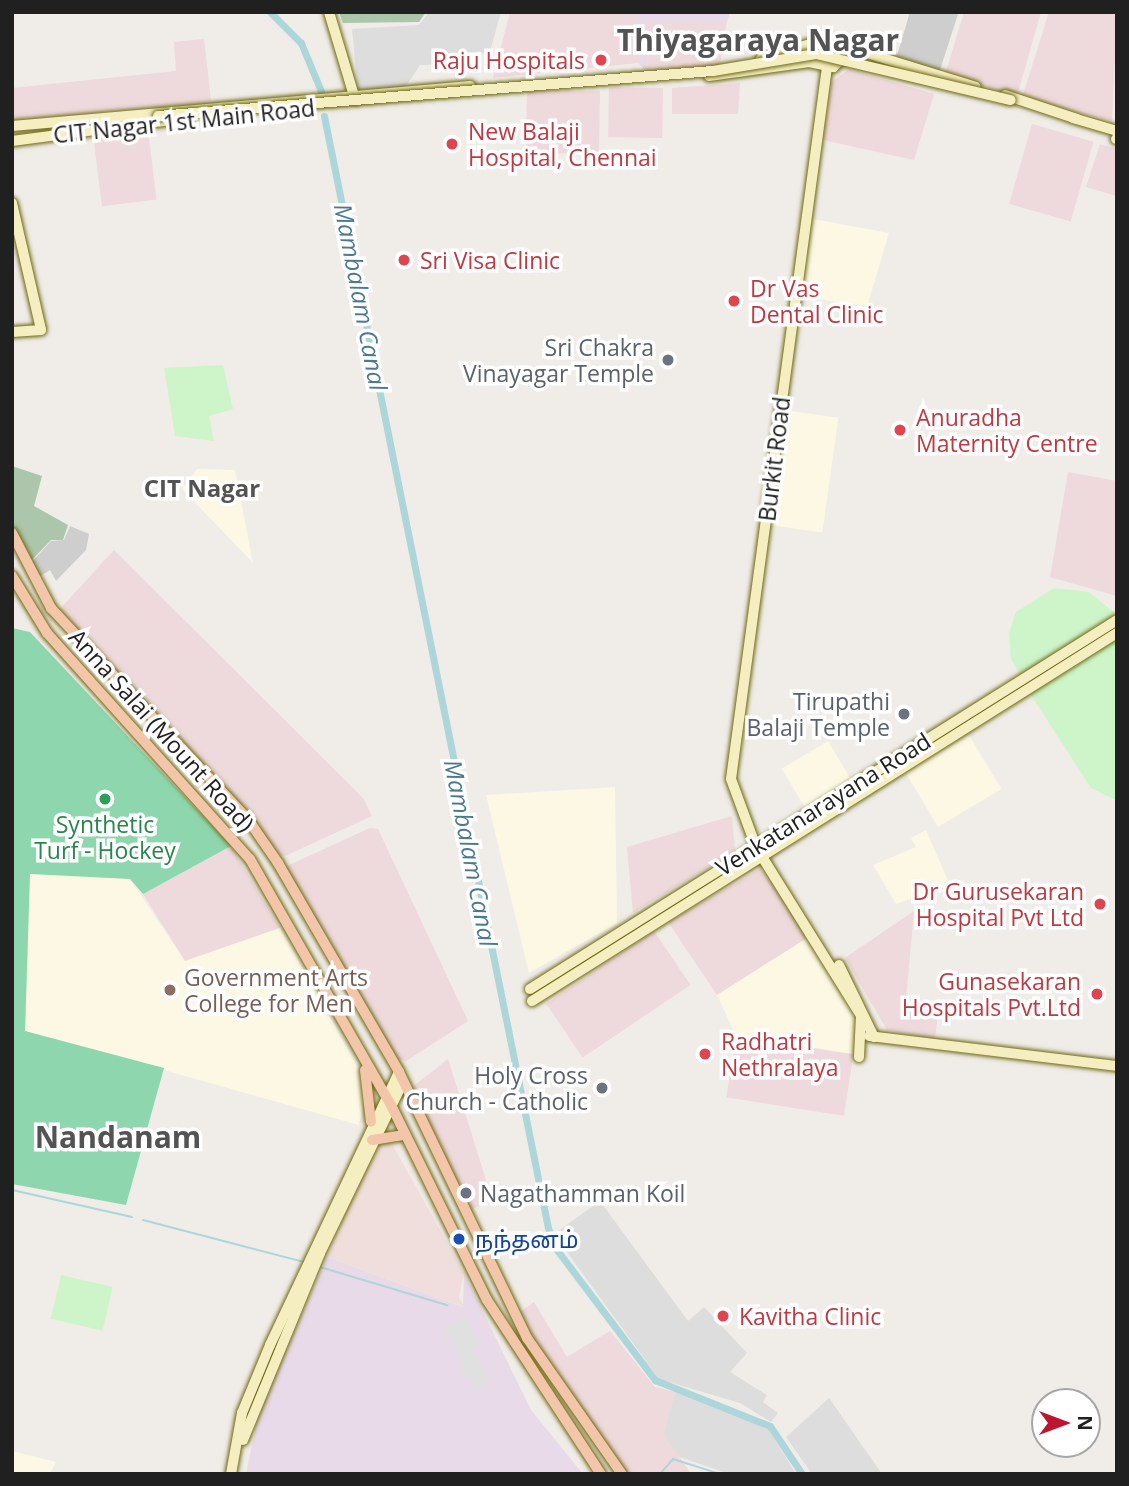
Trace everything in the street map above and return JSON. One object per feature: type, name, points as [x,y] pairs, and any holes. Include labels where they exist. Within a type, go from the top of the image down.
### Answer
[{"type":"main road","points":[[329,12],[355,99]]},
{"type":"main road","points":[[12,126],[43,129],[355,99],[727,65],[826,41],[844,57],[827,67],[809,62],[355,99]]},
{"type":"main road","points":[[808,47],[809,62]]},
{"type":"main road","points":[[860,51],[889,63],[1071,112],[1077,119]]},
{"type":"main road","points":[[43,129],[713,71],[796,57],[859,59],[1117,131]]},
{"type":"main road","name":"Burkit Road","points":[[758,846],[735,800],[730,779],[827,67]]},
{"type":"main road","name":"CIT Nagar 1st Main Road","points":[[12,141],[43,129]]},
{"type":"main road","points":[[12,203],[41,330],[12,332]]},
{"type":"main road","name":"Anna Salai (Mount Road)","points":[[12,533],[51,608],[247,818],[401,1077],[527,1338],[622,1474]]},
{"type":"main road","name":"Anna Salai (Mount Road)","points":[[12,576],[37,621],[250,859],[391,1105],[514,1346],[601,1474]]},
{"type":"main road","name":"Venkatanarayana Road","points":[[530,989],[1117,620]]},
{"type":"main road","name":"Venkatanarayana Road","points":[[533,1001],[1117,633]]},
{"type":"main road","points":[[66,651],[80,639]]},
{"type":"main road","points":[[735,800],[741,817],[765,857],[860,996],[869,1036],[859,1057]]},
{"type":"main road","points":[[869,1036],[1117,1066]]},
{"type":"main road","points":[[361,1055],[371,1122]]},
{"type":"main road","points":[[231,1474],[242,1413],[384,1094],[401,1077]]},
{"type":"main road","points":[[238,1474],[252,1411],[372,1140],[391,1105],[401,1077]]},
{"type":"main road","points":[[372,1140],[405,1135]]},
{"type":"shaded area","points":[[429,12],[501,12],[489,55],[478,51],[473,64],[420,65],[406,86],[358,92],[352,29],[419,25]]},
{"type":"shaded area","points":[[510,12],[638,12],[638,63],[493,78]]},
{"type":"shaded area","points":[[638,12],[730,12],[727,22],[648,22],[647,72],[638,63]]},
{"type":"shaded area","points":[[910,12],[958,14],[939,73],[896,59]]},
{"type":"shaded area","points":[[964,12],[1041,12],[1017,96],[945,75]]},
{"type":"shaded area","points":[[1049,12],[1117,12],[1112,121],[1022,98]]},
{"type":"shaded area","points":[[648,22],[727,22],[720,65],[647,72]]},
{"type":"shaded area","points":[[204,39],[211,101],[12,121],[12,88],[176,71],[174,42]]},
{"type":"shaded area","points":[[849,69],[934,94],[914,160],[823,140],[832,82]]},
{"type":"shaded area","points":[[740,83],[738,114],[672,114],[672,88]]},
{"type":"shaded area","points":[[609,87],[663,88],[662,138],[608,137]]},
{"type":"shaded area","points":[[527,90],[600,91],[599,154],[526,153]]},
{"type":"shaded area","points":[[1032,124],[1094,142],[1071,221],[1009,204]]},
{"type":"shaded area","points":[[148,130],[157,199],[102,206],[93,137]]},
{"type":"shaded area","points":[[1100,144],[1117,149],[1117,196],[1086,187]]},
{"type":"shaded area","points":[[813,219],[889,233],[867,307],[802,296]]},
{"type":"shaded area","points":[[784,410],[838,418],[822,533],[768,525]]},
{"type":"shaded area","points":[[197,469],[235,470],[253,563],[182,489]]},
{"type":"shaded area","points":[[1068,472],[1117,481],[1117,596],[1050,577]]},
{"type":"shaded area","points":[[70,526],[89,534],[86,550],[56,581],[50,570],[39,577],[31,563],[51,541],[64,540]]},
{"type":"shaded area","points":[[114,550],[363,798],[372,816],[285,856],[274,853],[260,828],[60,609]]},
{"type":"shaded area","points":[[969,735],[1001,789],[938,827],[906,773]]},
{"type":"shaded area","points":[[828,741],[853,782],[806,810],[782,769]]},
{"type":"shaded area","points":[[615,787],[617,923],[529,973],[486,795]]},
{"type":"shaded area","points":[[732,816],[735,851],[633,913],[627,847]]},
{"type":"shaded area","points":[[370,828],[378,829],[468,1021],[406,1061],[394,1058],[286,875],[287,866]]},
{"type":"shaded area","points":[[926,830],[950,885],[896,904],[873,865],[916,847],[911,838]]},
{"type":"shaded area","points":[[231,846],[280,928],[185,961],[143,894]]},
{"type":"shaded area","points":[[760,869],[812,935],[717,995],[668,922]]},
{"type":"shaded area","name":"Government Arts College for Men","points":[[30,873],[130,879],[185,961],[280,928],[361,1073],[365,1097],[359,1125],[25,1031]]},
{"type":"shaded area","points":[[914,911],[905,1010],[938,1014],[935,1039],[887,1030],[845,958]]},
{"type":"shaded area","points":[[654,931],[690,985],[583,1058],[546,1004]]},
{"type":"shaded area","points":[[812,935],[860,1013],[854,1054],[736,1036],[717,995]]},
{"type":"shaded area","points":[[736,1036],[854,1055],[844,1116],[726,1097]]},
{"type":"shaded area","points":[[448,1059],[492,1199],[467,1212],[410,1089]]},
{"type":"shaded area","points":[[391,1142],[464,1273],[459,1297],[464,1307],[327,1257],[372,1146]]},
{"type":"shaded area","points":[[600,1201],[688,1321],[704,1307],[747,1353],[730,1372],[767,1395],[763,1402],[778,1413],[771,1422],[740,1403],[659,1379],[554,1234]]},
{"type":"shaded area","points":[[327,1257],[463,1307],[464,1273],[531,1410],[583,1474],[246,1474],[259,1413]]},
{"type":"shaded area","points":[[534,1302],[567,1357],[610,1331],[655,1387],[675,1392],[664,1435],[691,1474],[626,1474],[516,1315]]},
{"type":"shaded area","points":[[466,1316],[480,1344],[473,1349],[492,1383],[474,1391],[443,1327]]},
{"type":"shaded area","points":[[675,1392],[736,1410],[767,1427],[796,1474],[729,1474],[677,1456],[663,1435]]},
{"type":"shaded area","points":[[829,1398],[882,1474],[812,1474],[786,1437]]},
{"type":"shaded area","points":[[12,1451],[56,1462],[50,1474],[12,1474]]},
{"type":"green space","points":[[339,12],[426,12],[419,22],[343,23]]},
{"type":"green space","points":[[223,365],[233,409],[209,416],[214,441],[175,436],[164,368]]},
{"type":"green space","points":[[12,466],[42,476],[34,506],[68,525],[63,540],[51,540],[30,562],[12,527]]},
{"type":"green space","points":[[1054,588],[1089,592],[1117,615],[1023,680],[1011,659],[1009,633],[1016,612]]},
{"type":"green space","points":[[12,628],[30,632],[231,846],[143,894],[130,879],[30,874],[25,1031],[164,1068],[126,1205],[12,1184]]},
{"type":"green space","points":[[1117,636],[1117,801],[1091,788],[1029,692]]},
{"type":"green space","points":[[61,1275],[113,1287],[103,1331],[51,1319]]},
{"type":"waterway","name":"Mambalam Canal","points":[[270,12],[301,43],[321,91]]},
{"type":"waterway","name":"Mambalam Canal","points":[[324,116],[548,1228],[557,1250],[655,1380],[770,1426],[802,1474]]},
{"type":"waterway","points":[[12,1190],[132,1217]]},
{"type":"waterway","points":[[143,1220],[304,1262]]},
{"type":"waterway","points":[[320,1267],[447,1305]]},
{"type":"waterway","points":[[660,1474],[673,1459],[720,1474]]},
{"type":"place","name":"Raju Hospitals","points":[[601,60]]},
{"type":"place","name":"New Balaji Hospital, Chennai","points":[[452,144]]},
{"type":"place","name":"Sri Visa Clinic","points":[[404,260]]},
{"type":"place","name":"Dr Vas Dental Clinic","points":[[734,301]]},
{"type":"place","name":"Sri Chakra Vinayagar Temple","points":[[668,360]]},
{"type":"place","name":"Anuradha Maternity Centre","points":[[900,430]]},
{"type":"place","name":"Tirupathi Balaji Temple","points":[[904,714]]},
{"type":"place","name":"Synthetic Turf - Hockey","points":[[105,799]]},
{"type":"place","name":"Dr Gurusekaran Hospital Pvt Ltd","points":[[1100,904]]},
{"type":"place","name":"Government Arts College for Men","points":[[170,990]]},
{"type":"place","name":"Gunasekaran Hospitals Pvt.Ltd","points":[[1097,994]]},
{"type":"place","name":"Radhatri Nethralaya","points":[[705,1054]]},
{"type":"place","name":"Holy Cross Church - Catholic","points":[[602,1088]]},
{"type":"place","name":"Nagathamman Koil","points":[[466,1193]]},
{"type":"place","name":"நந்தனம்","points":[[459,1239]]},
{"type":"place","name":"Kavitha Clinic","points":[[723,1316]]},
{"type":"district","name":"Thiyagaraya Nagar","points":[[758,40]]},
{"type":"district","name":"CIT Nagar","points":[[202,488]]},
{"type":"district","name":"Nandanam","points":[[118,1137]]}]
